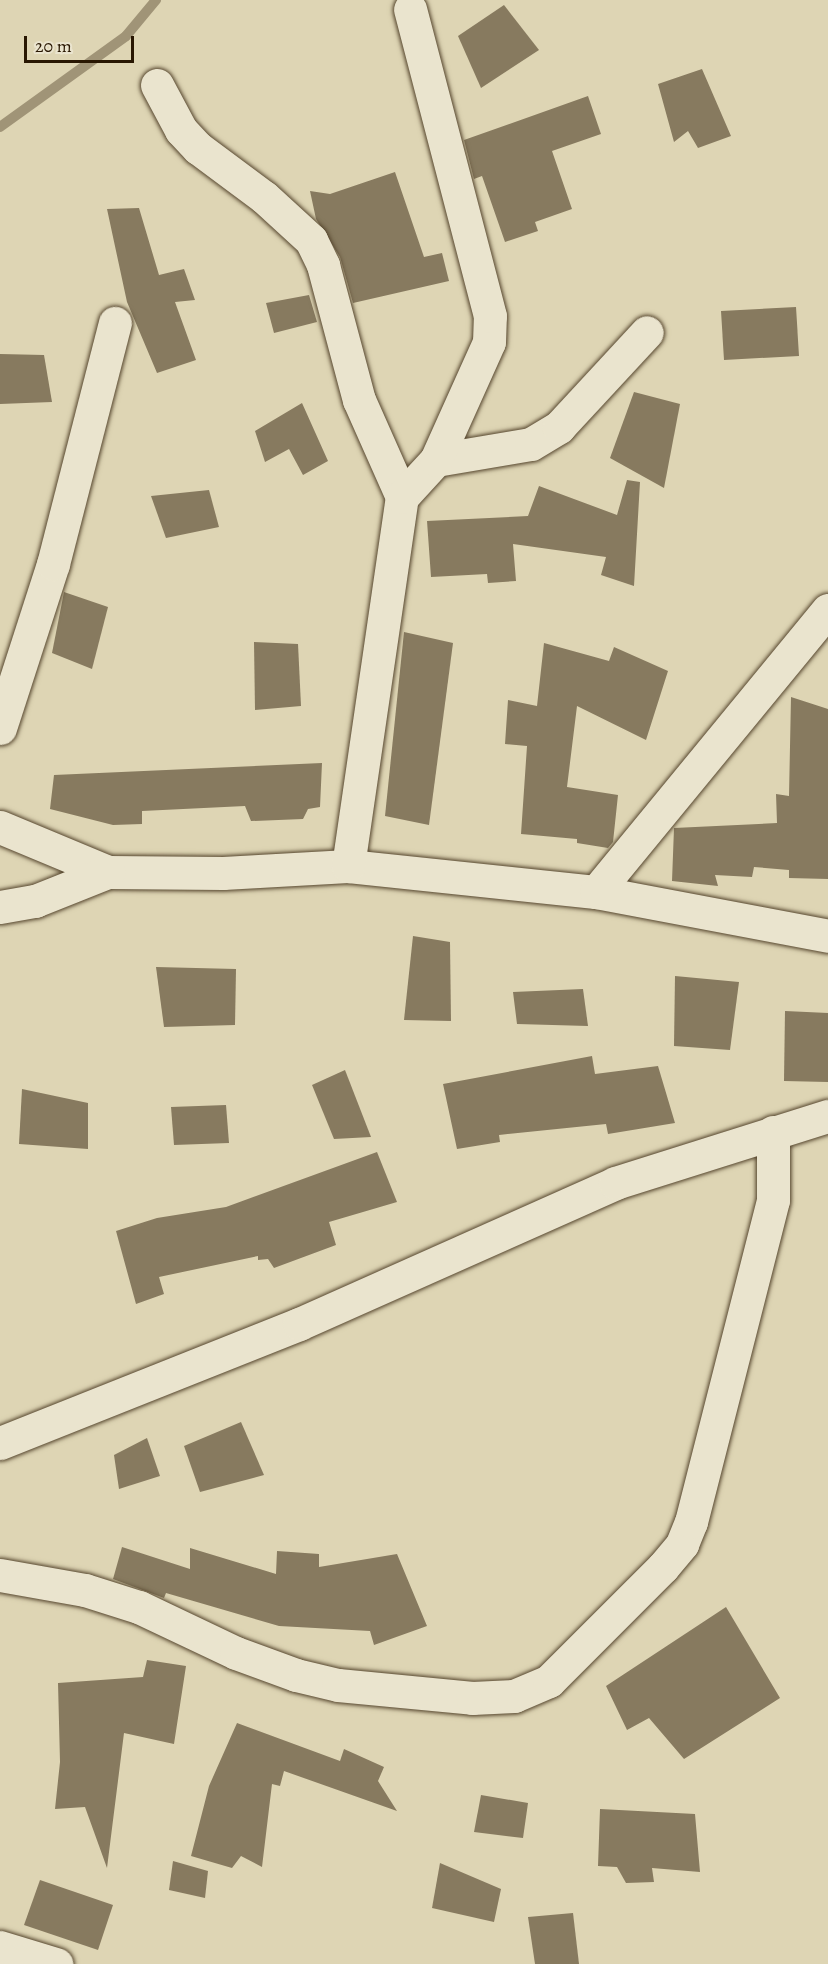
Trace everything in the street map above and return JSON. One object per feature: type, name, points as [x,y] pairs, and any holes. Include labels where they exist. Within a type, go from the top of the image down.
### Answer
[{"type":"street","points":[[402,497],[436,460],[489,342],[490,316],[410,9]]},
{"type":"street","points":[[157,85],[181,130],[198,148],[264,197],[311,240],[323,265],[359,400],[402,497],[348,866]]},
{"type":"street","points":[[0,728],[53,564],[115,323]]},
{"type":"street","points":[[436,460],[531,444],[559,427],[647,332]]},
{"type":"street","points":[[596,892],[828,610]]},
{"type":"street","points":[[0,827],[108,872],[223,873],[348,866],[596,892],[828,936]]},
{"type":"street","points":[[0,907],[35,901],[108,872]]},
{"type":"street","points":[[0,1443],[299,1324],[615,1183],[828,1116]]},
{"type":"street","points":[[0,1575],[85,1590],[139,1607],[236,1653],[296,1675],[338,1685],[472,1698],[514,1696],[549,1681],[663,1567],[688,1529],[773,1200],[773,1132]]},
{"type":"street","points":[[0,1947],[56,1964]]},
{"type":"building","points":[[504,5],[539,50],[481,88],[458,36]]},
{"type":"building","points":[[702,69],[731,136],[698,148],[688,131],[674,142],[658,84]]},
{"type":"building","points":[[588,96],[601,134],[552,151],[572,209],[535,222],[538,231],[505,242],[482,176],[474,179],[464,140]]},
{"type":"building","points":[[395,172],[424,257],[442,253],[449,281],[353,303],[340,257],[316,219],[310,191],[330,194]]},
{"type":"building","points":[[139,208],[159,275],[184,269],[195,300],[175,302],[196,360],[157,373],[127,302],[107,209]]},
{"type":"building","points":[[309,295],[317,322],[274,333],[266,303]]},
{"type":"building","points":[[796,307],[799,356],[724,360],[721,311]]},
{"type":"building","points":[[0,354],[44,355],[52,402],[0,404]]},
{"type":"building","points":[[634,392],[680,404],[664,488],[610,458]]},
{"type":"building","points":[[302,403],[328,461],[303,475],[289,449],[265,462],[255,431]]},
{"type":"building","points":[[627,480],[640,482],[634,586],[601,575],[606,557],[513,544],[516,581],[488,583],[487,574],[431,577],[427,521],[528,516],[539,486],[617,515]]},
{"type":"building","points":[[209,490],[219,527],[166,538],[151,496]]},
{"type":"building","points":[[64,592],[108,607],[92,669],[52,653]]},
{"type":"building","points":[[404,632],[453,643],[429,825],[385,816]]},
{"type":"building","points":[[254,642],[298,644],[301,706],[255,710]]},
{"type":"building","points":[[544,643],[609,661],[614,647],[668,671],[646,740],[577,706],[567,787],[618,795],[613,842],[608,848],[577,843],[577,839],[521,834],[527,746],[505,744],[508,700],[537,706]]},
{"type":"building","points":[[791,697],[828,709],[828,879],[789,878],[789,870],[754,867],[752,877],[715,875],[718,886],[672,881],[674,828],[777,823],[776,794],[789,796]]},
{"type":"building","points":[[322,763],[320,807],[308,809],[303,819],[251,821],[245,806],[142,811],[142,824],[113,825],[50,809],[54,775]]},
{"type":"building","points":[[413,936],[450,942],[451,1021],[404,1020]]},
{"type":"building","points":[[156,967],[236,969],[235,1025],[164,1027]]},
{"type":"building","points":[[675,976],[739,982],[730,1050],[674,1046]]},
{"type":"building","points":[[583,989],[588,1026],[517,1024],[513,992]]},
{"type":"building","points":[[785,1011],[828,1013],[828,1082],[784,1081]]},
{"type":"building","points":[[592,1056],[595,1074],[658,1066],[675,1123],[608,1134],[606,1124],[499,1135],[500,1142],[457,1149],[443,1084]]},
{"type":"building","points":[[345,1070],[371,1137],[334,1139],[312,1085]]},
{"type":"building","points":[[22,1089],[88,1103],[88,1149],[19,1144]]},
{"type":"building","points":[[226,1105],[229,1143],[174,1145],[171,1107]]},
{"type":"building","points":[[377,1152],[397,1202],[329,1222],[336,1245],[274,1268],[268,1259],[258,1260],[258,1256],[159,1277],[164,1294],[136,1304],[116,1231],[157,1218],[226,1207]]},
{"type":"building","points":[[241,1422],[264,1475],[200,1492],[184,1446]]},
{"type":"building","points":[[147,1438],[160,1476],[119,1489],[114,1455]]},
{"type":"building","points":[[122,1547],[190,1569],[190,1548],[276,1574],[277,1551],[319,1554],[319,1567],[397,1554],[427,1626],[374,1645],[370,1631],[279,1626],[166,1593],[164,1598],[113,1579]]},
{"type":"building","points":[[726,1607],[780,1698],[684,1759],[649,1718],[627,1730],[606,1686]]},
{"type":"building","points":[[147,1660],[186,1666],[174,1744],[124,1733],[107,1868],[85,1807],[55,1809],[60,1762],[58,1683],[143,1677]]},
{"type":"building","points":[[237,1723],[340,1761],[344,1749],[384,1767],[378,1781],[397,1811],[284,1771],[280,1786],[272,1784],[262,1867],[241,1856],[232,1868],[191,1856],[209,1786]]},
{"type":"building","points":[[481,1795],[528,1803],[523,1838],[474,1832]]},
{"type":"building","points":[[600,1809],[695,1814],[700,1872],[652,1868],[654,1882],[626,1883],[617,1867],[598,1866]]},
{"type":"building","points":[[173,1861],[208,1871],[205,1898],[169,1890]]},
{"type":"building","points":[[440,1863],[501,1889],[494,1922],[432,1908]]},
{"type":"building","points":[[40,1880],[113,1905],[98,1950],[24,1925]]},
{"type":"building","points":[[573,1913],[579,1964],[535,1964],[528,1917]]},
{"type":"waterway","points":[[0,127],[126,36],[156,0]]}]
